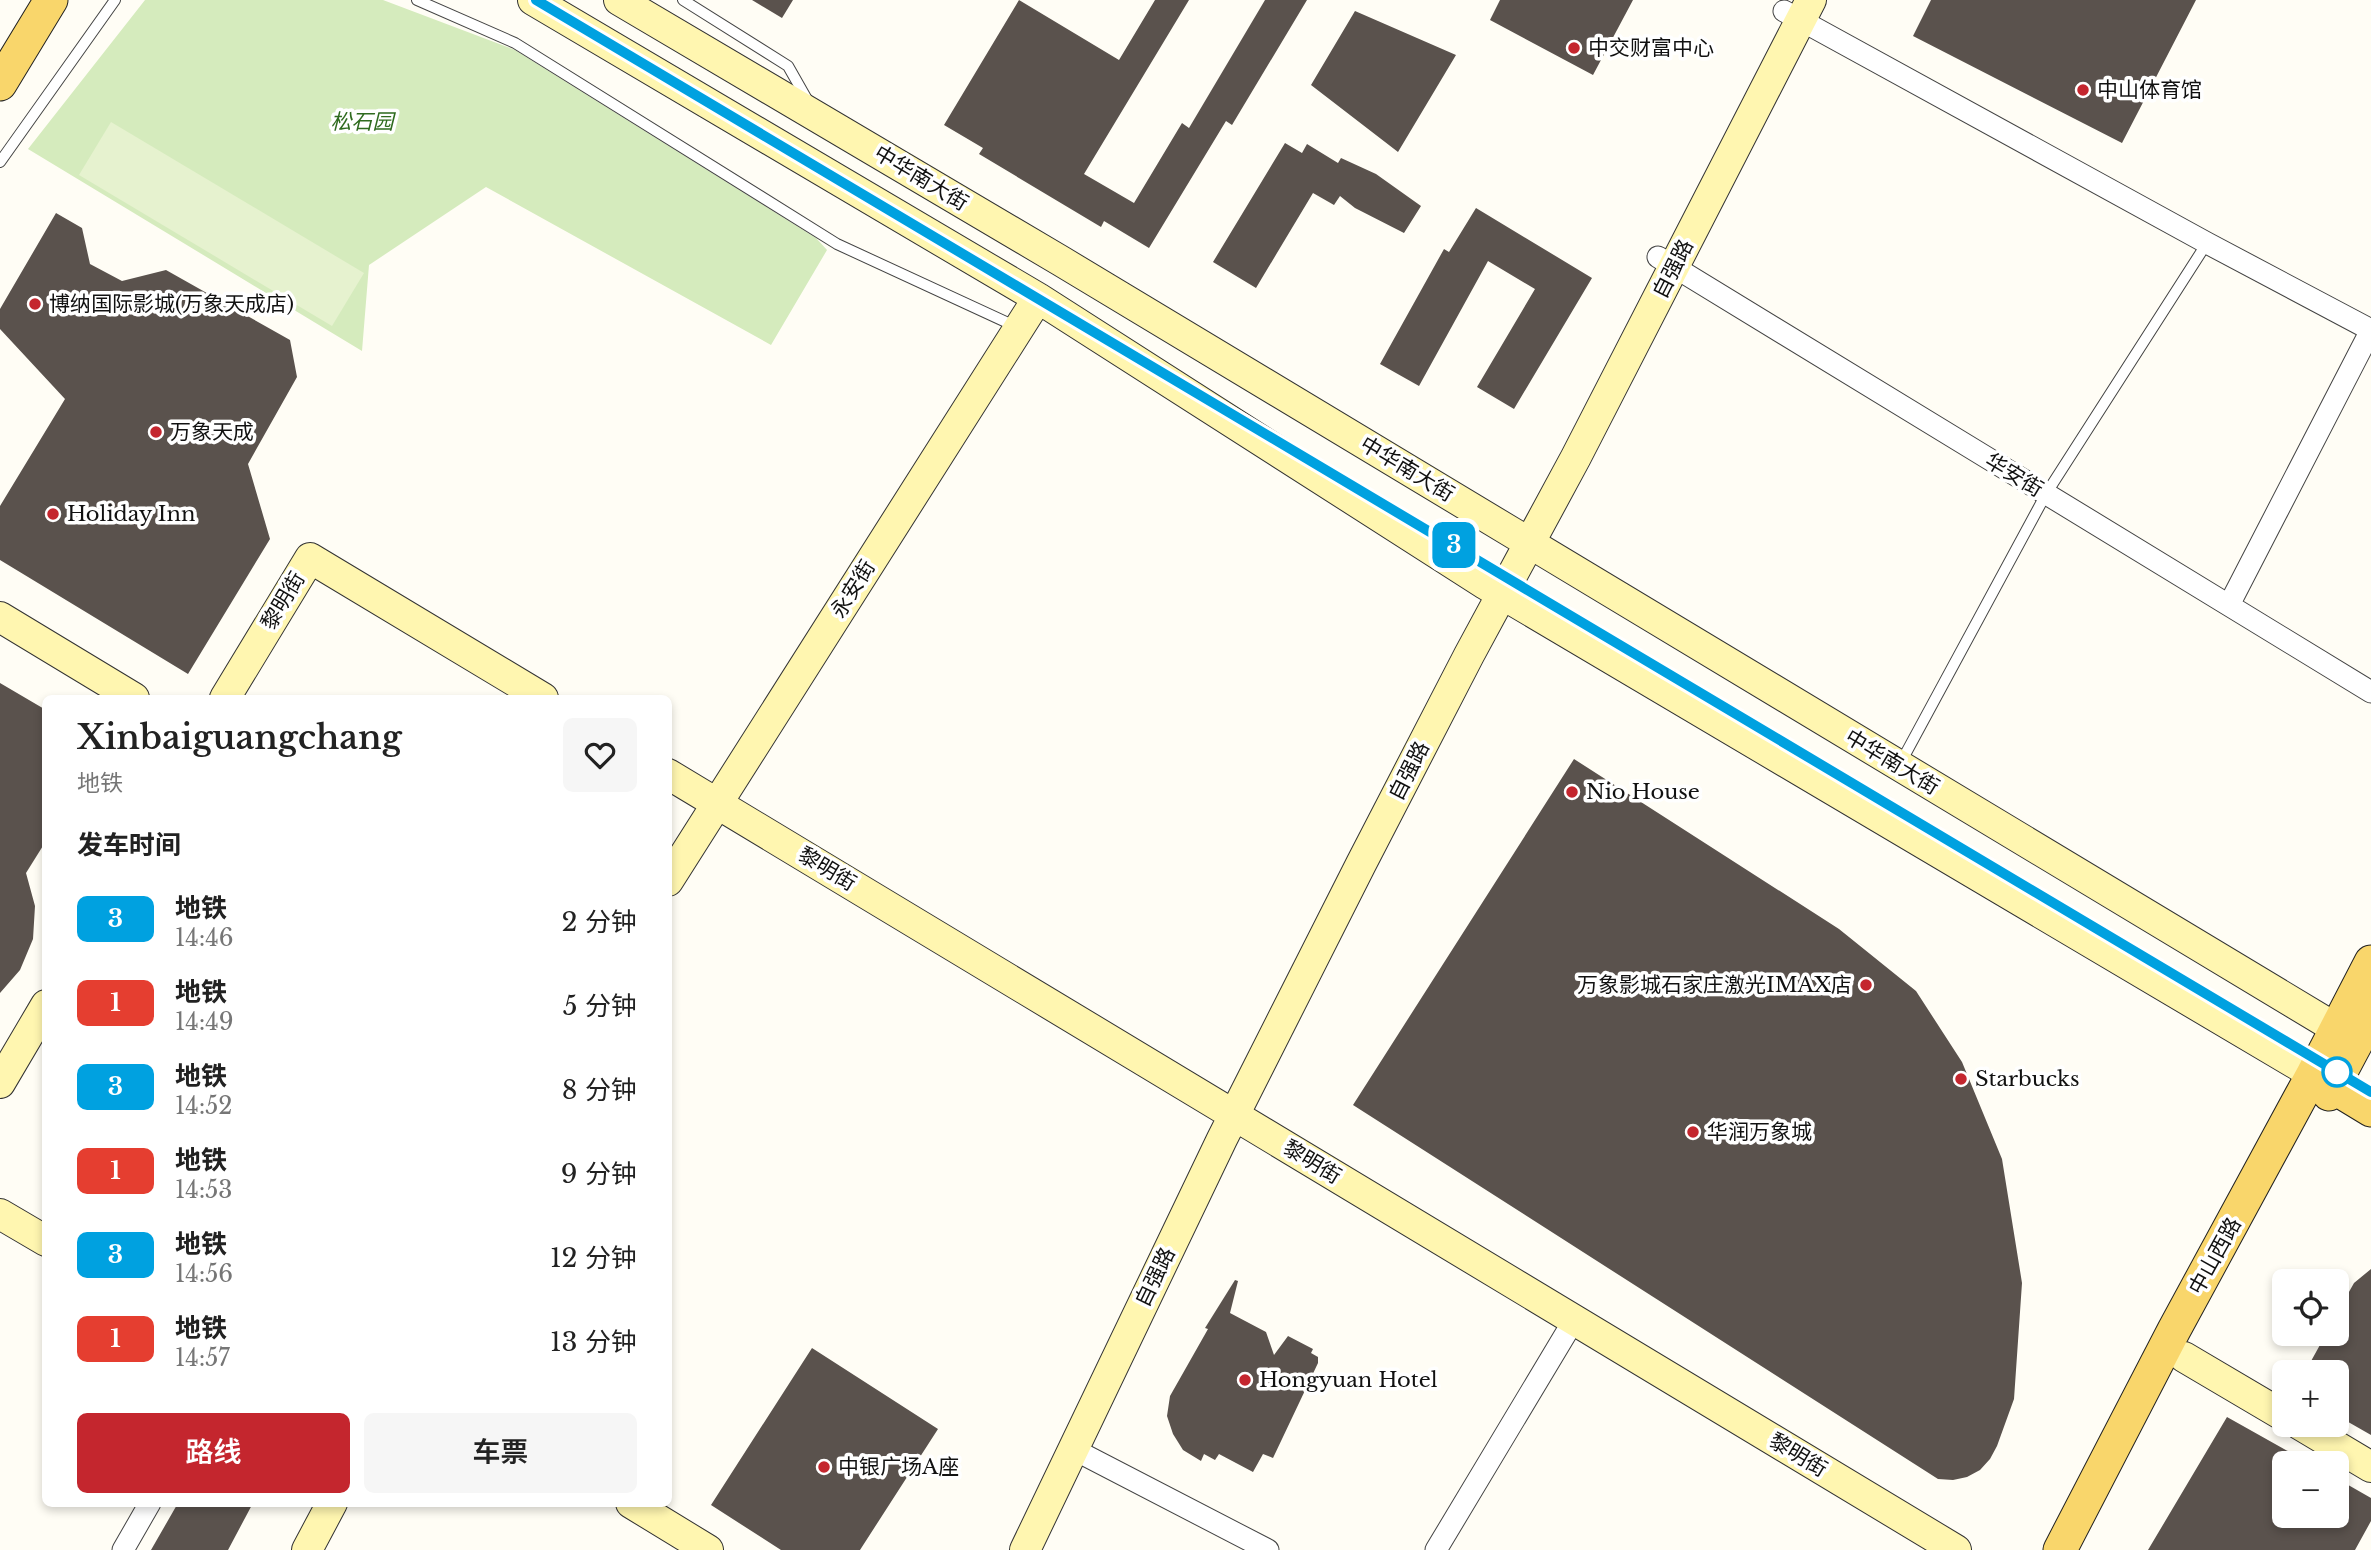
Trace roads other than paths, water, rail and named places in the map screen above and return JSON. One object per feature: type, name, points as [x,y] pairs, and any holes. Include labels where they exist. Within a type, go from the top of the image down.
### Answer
[{"type":"main road","points":[[0,85],[51,0]]},
{"type":"main road","name":"中华南大街","points":[[533,0],[1038,298],[1494,589],[2323,1080]]},
{"type":"main road","name":"中华南大街","points":[[619,0],[1899,766],[2359,1034]]},
{"type":"main road","name":"自强路","points":[[1004,1550],[1226,1110],[1796,8]]},
{"type":"main road","name":"永安街","points":[[672,875],[1038,298]]},
{"type":"main road","name":"黎明街","points":[[227,695],[310,558],[538,695]]},
{"type":"main road","points":[[0,617],[129,695]]},
{"type":"main road","name":"黎明街","points":[[672,776],[1956,1550]]},
{"type":"main road","name":"中山西路","points":[[2060,1550],[2174,1331],[2323,1080],[2359,1034],[2371,962]]},
{"type":"main road","points":[[0,1083],[42,1012]]},
{"type":"main road","points":[[2323,1080],[2371,1110]]},
{"type":"main road","name":"中山西路","points":[[2085,1550],[2323,1080]]},
{"type":"main road","name":"自强路","points":[[1025,1550],[1226,1110]]},
{"type":"main road","points":[[0,1214],[42,1239]]},
{"type":"main road","points":[[2184,1357],[2272,1409]]},
{"type":"main road","points":[[2321,1437],[2371,1467]]},
{"type":"main road","points":[[307,1550],[330,1507]]},
{"type":"main road","points":[[638,1507],[708,1550]]},
{"type":"street","points":[[1796,8],[2207,243],[2371,330],[2229,605]]},
{"type":"street","name":"华安街","points":[[1666,262],[2371,692]]},
{"type":"street","points":[[1436,1550],[1574,1320]]},
{"type":"street","points":[[1073,1449],[1268,1550]]},
{"type":"street","points":[[123,1550],[148,1507]]},
{"type":"lane","points":[[0,162],[115,0]]},
{"type":"lane","points":[[417,0],[515,43],[837,244],[1019,328]]},
{"type":"lane","points":[[683,0],[788,66],[817,117]]},
{"type":"lane","points":[[1899,766],[2046,494],[2207,243]]},
{"type":"metro line","name":"3","points":[[536,0],[2371,1092]]},
{"type":"place","name":"中交财富中心","points":[[1574,48]]},
{"type":"place","name":"中山体育馆","points":[[2083,90]]},
{"type":"place","name":"博纳国际影城(万象天成店)","points":[[35,304]]},
{"type":"place","name":"万象天成","points":[[156,432]]},
{"type":"place","name":"Holiday Inn","points":[[53,514]]},
{"type":"place","name":"Nio House","points":[[1572,792]]},
{"type":"place","name":"万象影城石家庄激光IMAX店","points":[[1866,985]]},
{"type":"place","name":"Starbucks","points":[[1961,1079]]},
{"type":"place","name":"华润万象城","points":[[1693,1132]]},
{"type":"place","name":"Hongyuan Hotel","points":[[1245,1380]]},
{"type":"place","name":"中银广场A座","points":[[824,1467]]},
{"type":"park label","name":"松石园","points":[[362,122]]}]
